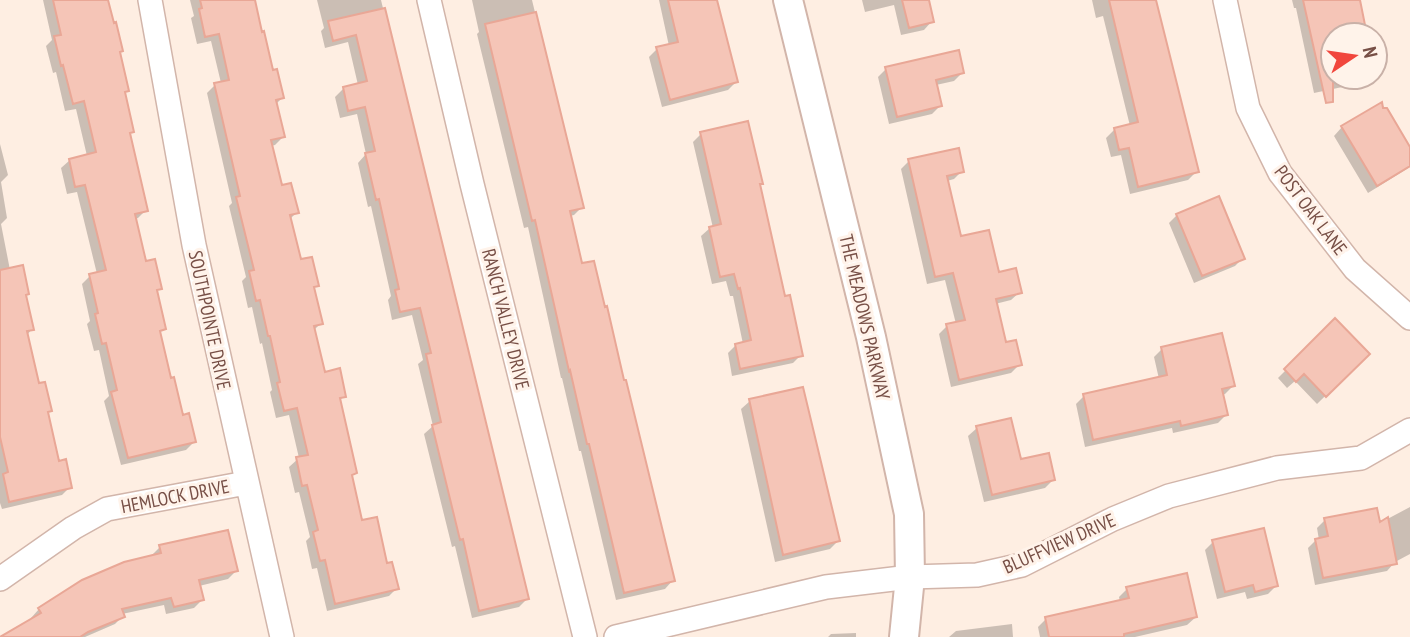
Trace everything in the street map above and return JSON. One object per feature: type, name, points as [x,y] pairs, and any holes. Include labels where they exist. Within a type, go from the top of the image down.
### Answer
[{"type":"street","name":"SOUTHPOINTE DRIVE","points":[[150,0],[194,245],[282,637]]},
{"type":"street","name":"RANCH VALLEY DRIVE","points":[[429,0],[585,637]]},
{"type":"street","name":"THE MEADOWS PARKWAY","points":[[788,0],[871,337],[909,514],[910,577],[904,637]]},
{"type":"street","name":"POST OAK LANE","points":[[1225,0],[1248,108],[1280,173],[1355,269],[1410,318]]},
{"type":"street","name":"BLUFFVIEW DRIVE","points":[[616,637],[826,587],[910,577],[977,575],[1008,569],[1022,565],[1113,519],[1169,496],[1277,468],[1361,458],[1410,430]]},
{"type":"street","name":"HEMLOCK DRIVE","points":[[0,579],[73,528],[107,509],[246,483]]},
{"type":"building","points":[[53,0],[108,0],[114,23],[116,22],[129,91],[125,92],[134,132],[130,133],[148,211],[135,214],[146,261],[155,259],[162,289],[157,290],[166,329],[160,331],[183,415],[189,413],[196,442],[128,458],[111,392],[117,390],[106,343],[102,344],[89,274],[106,270],[85,185],[75,187],[69,159],[96,152],[84,101],[73,104],[63,65],[61,66],[54,36],[61,35]]},
{"type":"building","points":[[200,0],[255,0],[273,70],[277,69],[284,98],[276,100],[285,137],[271,140],[282,185],[291,183],[299,213],[290,215],[301,259],[312,257],[319,286],[314,287],[323,324],[314,326],[325,372],[340,368],[346,397],[340,398],[357,473],[352,475],[362,520],[377,517],[387,563],[392,562],[399,589],[335,604],[325,560],[320,561],[313,532],[318,530],[307,485],[302,486],[296,457],[308,455],[297,408],[284,411],[270,336],[260,300],[256,301],[249,271],[254,270],[236,197],[240,196],[214,83],[229,80],[219,34],[205,37],[199,9],[202,8]]},
{"type":"building","points":[[668,0],[717,0],[738,82],[670,100],[656,47],[678,42]]},
{"type":"building","points":[[902,0],[929,0],[934,22],[909,28]]},
{"type":"building","points":[[1109,0],[1156,0],[1199,172],[1138,187],[1129,148],[1119,150],[1114,128],[1138,122]]},
{"type":"building","points":[[1303,0],[1360,0],[1364,21],[1319,21],[1319,72]]},
{"type":"building","points":[[385,8],[529,599],[479,611],[463,539],[460,540],[432,425],[441,422],[426,354],[431,353],[420,308],[400,312],[395,290],[399,289],[379,199],[376,200],[365,153],[375,151],[365,107],[348,111],[343,87],[367,81],[356,35],[333,41],[328,21]]},
{"type":"building","points":[[536,12],[584,208],[570,211],[582,263],[594,261],[675,581],[624,593],[485,24]]},
{"type":"building","points":[[959,50],[964,73],[936,80],[942,106],[897,117],[885,67]]},
{"type":"building","points":[[1323,91],[1333,91],[1333,102],[1326,103]]},
{"type":"building","points":[[1382,102],[1383,108],[1387,108],[1410,147],[1410,166],[1377,186],[1341,126]]},
{"type":"building","points":[[748,121],[785,296],[790,295],[803,356],[740,369],[735,344],[751,340],[740,288],[738,289],[734,274],[720,277],[709,227],[721,224],[700,132]]},
{"type":"building","points":[[959,148],[964,172],[947,176],[961,236],[989,230],[999,272],[1016,268],[1022,293],[996,299],[1006,342],[1016,340],[1022,365],[959,380],[946,324],[965,320],[953,273],[935,277],[908,159]]},
{"type":"building","points":[[1219,196],[1245,259],[1202,276],[1176,214]]},
{"type":"building","points":[[23,265],[34,330],[27,331],[39,383],[45,382],[52,411],[48,412],[59,461],[66,459],[72,488],[9,502],[3,474],[8,472],[0,437],[0,270]]},
{"type":"building","points":[[1335,318],[1370,354],[1326,397],[1304,374],[1296,382],[1284,369]]},
{"type":"building","points":[[1222,333],[1235,386],[1222,389],[1228,415],[1181,426],[1180,421],[1093,440],[1083,394],[1167,375],[1161,347]]},
{"type":"building","points":[[803,387],[840,541],[783,555],[749,399]]},
{"type":"building","points":[[1011,418],[1021,459],[1049,453],[1055,480],[992,495],[976,426]]},
{"type":"building","points":[[1377,508],[1380,522],[1388,517],[1397,564],[1323,578],[1315,539],[1328,536],[1324,518]]},
{"type":"building","points":[[1264,528],[1278,586],[1255,592],[1253,585],[1225,592],[1212,540]]},
{"type":"building","points":[[228,530],[238,571],[199,580],[204,600],[174,607],[171,598],[122,609],[125,617],[80,637],[0,637],[41,613],[38,608],[82,580],[124,562],[161,553],[159,545]]},
{"type":"building","points":[[1187,573],[1197,617],[1124,634],[1124,637],[1049,637],[1045,617],[1129,598],[1126,587]]}]
